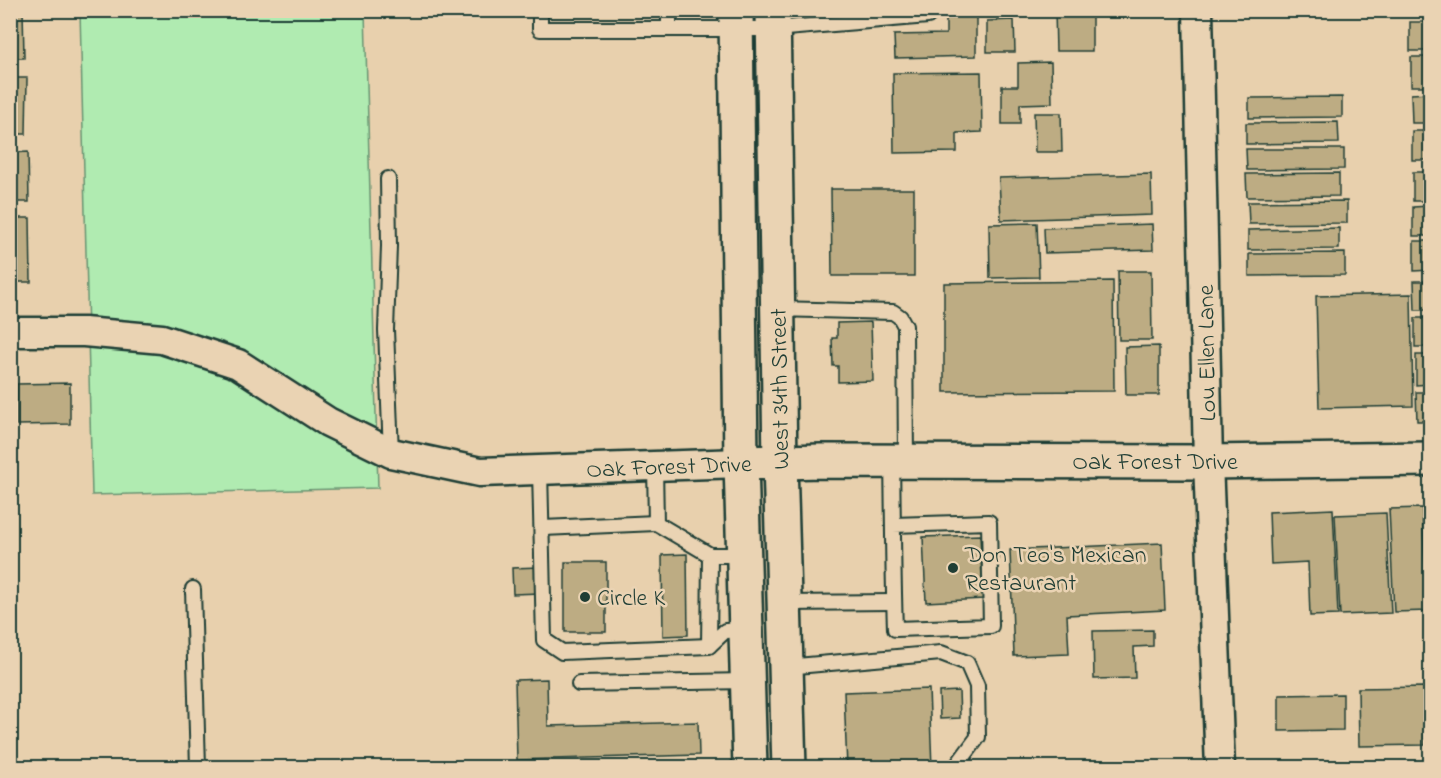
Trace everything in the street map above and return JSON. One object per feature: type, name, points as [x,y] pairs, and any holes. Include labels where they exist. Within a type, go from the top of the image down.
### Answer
[{"type":"main road","name":"West 34th Street","points":[[736,20],[741,464],[750,768]]},
{"type":"main road","name":"West 34th Street","points":[[774,20],[780,462],[789,768]]},
{"type":"main road","name":"Oak Forest Drive","points":[[741,464],[899,461],[1208,462],[1431,459]]},
{"type":"street","name":"Lou Ellen Lane","points":[[1198,10],[1208,462],[1220,768]]},
{"type":"street","name":"Oak Forest Drive","points":[[10,332],[84,332],[162,339],[238,364],[328,422],[391,453],[480,472],[741,464]]},
{"type":"lane","points":[[540,10],[540,28],[669,29],[736,20],[928,16]]},
{"type":"lane","points":[[669,10],[669,29]]},
{"type":"lane","points":[[388,179],[389,246],[386,330],[391,453]]},
{"type":"lane","points":[[777,309],[894,312],[900,317],[905,326],[899,461],[893,525],[895,629],[991,626],[989,522],[893,525]]},
{"type":"lane","points":[[655,466],[656,523]]},
{"type":"lane","points":[[540,470],[544,640],[562,652],[709,645],[725,631],[746,630]]},
{"type":"lane","points":[[543,528],[656,523],[710,555],[743,555]]},
{"type":"lane","points":[[709,645],[710,555]]},
{"type":"lane","points":[[193,589],[198,768]]},
{"type":"lane","points":[[784,603],[894,602]]},
{"type":"lane","points":[[786,668],[941,653],[967,663],[977,686],[978,737],[955,768]]},
{"type":"lane","points":[[579,684],[747,681]]},
{"type":"green space","points":[[80,11],[365,11],[378,488],[92,495]]},
{"type":"building","points":[[10,10],[23,10],[24,58],[10,58]]},
{"type":"building","points":[[1055,10],[1092,10],[1092,51],[1056,51]]},
{"type":"building","points":[[1410,10],[1430,10],[1430,14],[1410,14]]},
{"type":"building","points":[[976,14],[976,56],[895,58],[894,35],[946,34],[946,15]]},
{"type":"building","points":[[1014,20],[1015,52],[987,52],[987,21]]},
{"type":"building","points":[[1410,22],[1430,22],[1430,51],[1410,51]]},
{"type":"building","points":[[1411,57],[1430,57],[1430,86],[1411,86]]},
{"type":"building","points":[[1051,62],[1052,103],[1020,104],[1020,124],[1002,124],[1002,86],[1018,86],[1018,63]]},
{"type":"building","points":[[981,72],[982,132],[957,133],[957,152],[894,153],[893,73]]},
{"type":"building","points":[[10,78],[27,78],[26,134],[10,134]]},
{"type":"building","points":[[1430,93],[1430,123],[1412,123],[1411,94]]},
{"type":"building","points":[[1342,97],[1342,117],[1249,118],[1249,98]]},
{"type":"building","points":[[1034,113],[1061,113],[1062,152],[1035,152]]},
{"type":"building","points":[[1338,122],[1339,143],[1246,144],[1246,123]]},
{"type":"building","points":[[1412,131],[1430,131],[1430,160],[1412,160]]},
{"type":"building","points":[[1246,149],[1344,149],[1344,169],[1247,170]]},
{"type":"building","points":[[28,152],[29,202],[10,202],[10,153]]},
{"type":"building","points":[[1413,172],[1430,172],[1430,201],[1413,201]]},
{"type":"building","points":[[1339,173],[1339,196],[1247,197],[1246,174]]},
{"type":"building","points":[[1151,174],[1152,215],[1001,220],[999,178]]},
{"type":"building","points":[[831,189],[914,189],[914,276],[832,276]]},
{"type":"building","points":[[1347,201],[1347,223],[1249,224],[1248,202]]},
{"type":"building","points":[[1430,206],[1430,236],[1413,236],[1413,207]]},
{"type":"building","points":[[10,218],[30,218],[31,282],[10,282]]},
{"type":"building","points":[[1037,223],[1039,277],[990,278],[989,224]]},
{"type":"building","points":[[1152,224],[1153,250],[1045,253],[1044,228]]},
{"type":"building","points":[[1339,228],[1339,249],[1248,250],[1248,230]]},
{"type":"building","points":[[1414,241],[1430,241],[1430,270],[1414,271]]},
{"type":"building","points":[[1345,253],[1345,275],[1249,276],[1249,254]]},
{"type":"building","points":[[1118,271],[1151,271],[1152,340],[1119,340]]},
{"type":"building","points":[[1113,281],[1114,391],[944,392],[944,283]]},
{"type":"building","points":[[1414,281],[1430,281],[1430,310],[1415,310]]},
{"type":"building","points":[[1411,294],[1413,406],[1319,408],[1316,296]]},
{"type":"building","points":[[1415,318],[1430,318],[1430,347],[1415,347]]},
{"type":"building","points":[[871,322],[873,381],[838,382],[838,366],[833,366],[832,338],[837,338],[837,323]]},
{"type":"building","points":[[1159,346],[1159,395],[1126,395],[1125,347]]},
{"type":"building","points":[[1416,355],[1430,355],[1430,384],[1416,385]]},
{"type":"building","points":[[70,383],[70,424],[17,425],[17,384]]},
{"type":"building","points":[[1416,392],[1430,392],[1430,421],[1417,421]]},
{"type":"building","points":[[1422,508],[1427,611],[1394,612],[1389,509]]},
{"type":"building","points":[[1333,509],[1338,615],[1310,616],[1308,562],[1271,564],[1269,512]]},
{"type":"building","points":[[1386,513],[1391,613],[1340,615],[1335,515]]},
{"type":"building","name":"Don Teo's Mexican Restaurant","points":[[980,535],[983,599],[926,602],[923,537]]},
{"type":"building","points":[[1162,543],[1165,610],[1067,615],[1069,654],[1014,656],[1010,550]]},
{"type":"building","points":[[687,554],[688,635],[663,636],[662,555]]},
{"type":"building","name":"Circle K","points":[[565,562],[606,562],[606,632],[565,632]]},
{"type":"building","points":[[540,567],[540,593],[513,594],[512,568]]},
{"type":"building","points":[[1153,630],[1153,646],[1134,647],[1135,678],[1094,679],[1093,631]]},
{"type":"building","points":[[547,679],[548,726],[698,722],[699,755],[517,760],[515,680]]},
{"type":"building","points":[[1424,687],[1425,745],[1359,746],[1358,688]]},
{"type":"building","points":[[929,689],[932,768],[847,768],[844,692]]},
{"type":"building","points":[[959,691],[960,718],[940,719],[939,692]]},
{"type":"building","points":[[1343,694],[1343,730],[1279,731],[1279,695]]},
{"type":"place","name":"Don Teo's Mexican Restaurant","points":[[953,568]]},
{"type":"place","name":"Circle K","points":[[585,597]]}]
